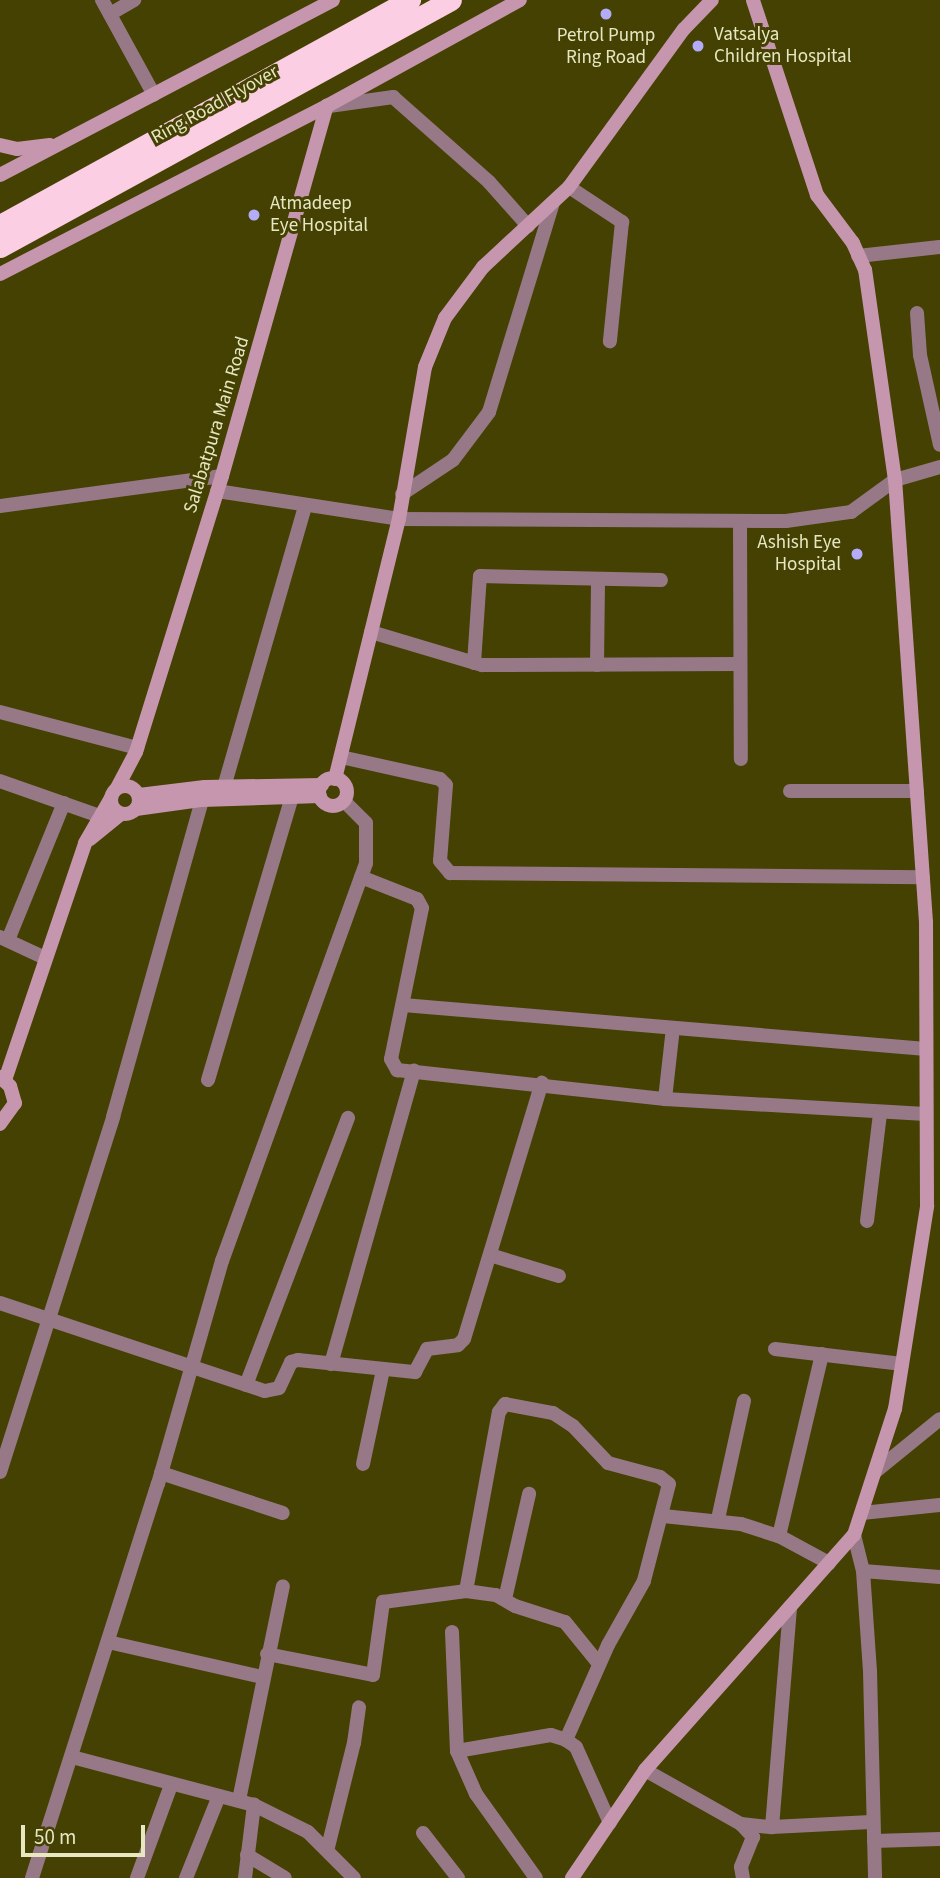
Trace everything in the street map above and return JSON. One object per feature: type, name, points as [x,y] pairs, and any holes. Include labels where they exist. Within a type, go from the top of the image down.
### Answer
[{"type":"highway","name":"Ring Road Flyover","points":[[0,225],[410,0]]},
{"type":"highway","name":"Ring Road Flyover","points":[[0,247],[451,0]]},
{"type":"street","points":[[102,0],[154,95]]},
{"type":"street","points":[[110,14],[134,0]]},
{"type":"street","points":[[0,175],[333,0]]},
{"type":"street","points":[[0,274],[327,106],[520,0]]},
{"type":"street","points":[[112,817],[114,793],[137,798],[204,794],[292,797],[321,791],[335,779],[399,519],[425,368],[445,318],[483,267],[569,187],[684,29],[712,0]]},
{"type":"street","points":[[572,1878],[645,1770],[854,1535],[891,1429],[933,1204],[931,1105],[926,1049],[923,877],[895,480],[864,270],[858,256],[817,195],[753,0]]},
{"type":"street","points":[[327,106],[393,97],[489,182],[528,226]]},
{"type":"street","name":"Salabatpura Main Road","points":[[114,793],[136,750],[222,476],[327,106]]},
{"type":"street","points":[[0,145],[17,149],[60,144]]},
{"type":"street","points":[[569,187],[622,222],[610,341]]},
{"type":"street","points":[[402,494],[453,460],[489,412],[553,203]]},
{"type":"street","points":[[0,225],[24,264]]},
{"type":"street","points":[[858,256],[940,247]]},
{"type":"street","points":[[918,313],[924,374],[940,445]]},
{"type":"street","points":[[924,374],[940,371]]},
{"type":"street","points":[[217,491],[399,519],[740,522],[814,519],[850,512],[895,480],[940,467]]},
{"type":"street","points":[[0,506],[222,476]]},
{"type":"street","points":[[224,787],[305,506]]},
{"type":"street","points":[[740,522],[741,759]]},
{"type":"street","points":[[474,663],[480,576],[584,576],[598,581],[661,580]]},
{"type":"street","points":[[597,665],[598,581]]},
{"type":"street","points":[[371,632],[474,663],[739,664]]},
{"type":"street","points":[[0,712],[136,750]]},
{"type":"street","name":"Salabatpura Main Road","points":[[136,750],[137,798]]},
{"type":"street","points":[[341,757],[440,779],[446,785],[440,861],[450,873],[736,879],[923,877]]},
{"type":"street","points":[[335,779],[346,787],[344,801]]},
{"type":"street","points":[[0,781],[112,817]]},
{"type":"street","points":[[204,794],[224,787],[321,791]]},
{"type":"street","points":[[321,791],[328,805],[344,801]]},
{"type":"street","points":[[790,791],[917,791]]},
{"type":"street","points":[[0,1472],[113,1117],[204,794]]},
{"type":"street","points":[[208,1080],[292,797]]},
{"type":"street","points":[[0,1124],[15,1103],[2,1078],[85,843],[137,798]]},
{"type":"street","points":[[32,1878],[161,1473],[222,1261],[366,863],[366,823],[344,801]]},
{"type":"street","points":[[43,957],[4,939],[64,803]]},
{"type":"street","points":[[361,877],[417,899],[422,908],[391,1059],[397,1070],[542,1083],[665,1099],[880,1113],[931,1105]]},
{"type":"street","points":[[403,1005],[926,1049]]},
{"type":"street","points":[[665,1099],[673,1028]]},
{"type":"street","points":[[331,1364],[414,1071]]},
{"type":"street","points":[[0,1303],[246,1385],[273,1391],[279,1388],[291,1362],[415,1372],[426,1349],[458,1345],[464,1339],[542,1083]]},
{"type":"street","points":[[867,1221],[880,1113]]},
{"type":"street","points":[[246,1385],[348,1118]]},
{"type":"street","points":[[490,1255],[558,1276]]},
{"type":"street","points":[[775,1349],[902,1364]]},
{"type":"street","points":[[779,1536],[822,1354]]},
{"type":"street","points":[[363,1464],[383,1370]]},
{"type":"street","points":[[718,1519],[744,1401]]},
{"type":"street","points":[[466,1591],[499,1412],[505,1404],[553,1413],[573,1426],[608,1463],[665,1479],[668,1484],[663,1516],[644,1581],[599,1664],[566,1740]]},
{"type":"street","points":[[876,1471],[940,1419]]},
{"type":"street","points":[[161,1473],[283,1513]]},
{"type":"street","points":[[505,1599],[529,1494]]},
{"type":"street","points":[[862,1513],[940,1505]]},
{"type":"street","points":[[663,1516],[718,1519],[779,1536],[829,1563]]},
{"type":"street","points":[[854,1535],[863,1571],[870,1671],[871,1822],[875,1878]]},
{"type":"street","points":[[863,1571],[899,1570],[940,1577]]},
{"type":"street","points":[[239,1800],[262,1677],[283,1586]]},
{"type":"street","points":[[267,1654],[373,1675],[383,1602],[466,1591],[505,1599],[565,1622],[599,1664]]},
{"type":"street","points":[[772,1827],[790,1607]]},
{"type":"street","points":[[452,1632],[457,1751],[476,1794],[536,1878]]},
{"type":"street","points":[[108,1642],[262,1677]]},
{"type":"street","points":[[328,1847],[354,1743],[359,1707]]},
{"type":"street","points":[[457,1751],[551,1735],[566,1740],[576,1748],[610,1823]]},
{"type":"street","points":[[72,1756],[171,1785],[254,1805],[328,1847],[354,1878]]},
{"type":"street","points":[[645,1770],[741,1824],[753,1837],[741,1867],[743,1878]]},
{"type":"street","points":[[137,1878],[171,1785]]},
{"type":"street","points":[[186,1878],[219,1796]]},
{"type":"street","points":[[245,1878],[254,1805]]},
{"type":"street","points":[[741,1824],[772,1827],[871,1822]]},
{"type":"street","points":[[423,1833],[458,1878]]},
{"type":"street","points":[[874,1842],[940,1839]]},
{"type":"street","points":[[247,1855],[285,1878]]},
{"type":"place","name":"Petrol Pump Ring Road","points":[[606,14]]},
{"type":"place","name":"Vatsalya Children Hospital","points":[[698,46]]},
{"type":"place","name":"Atmadeep Eye Hospital","points":[[254,215]]},
{"type":"place","name":"Ashish Eye Hospital","points":[[857,554]]}]
